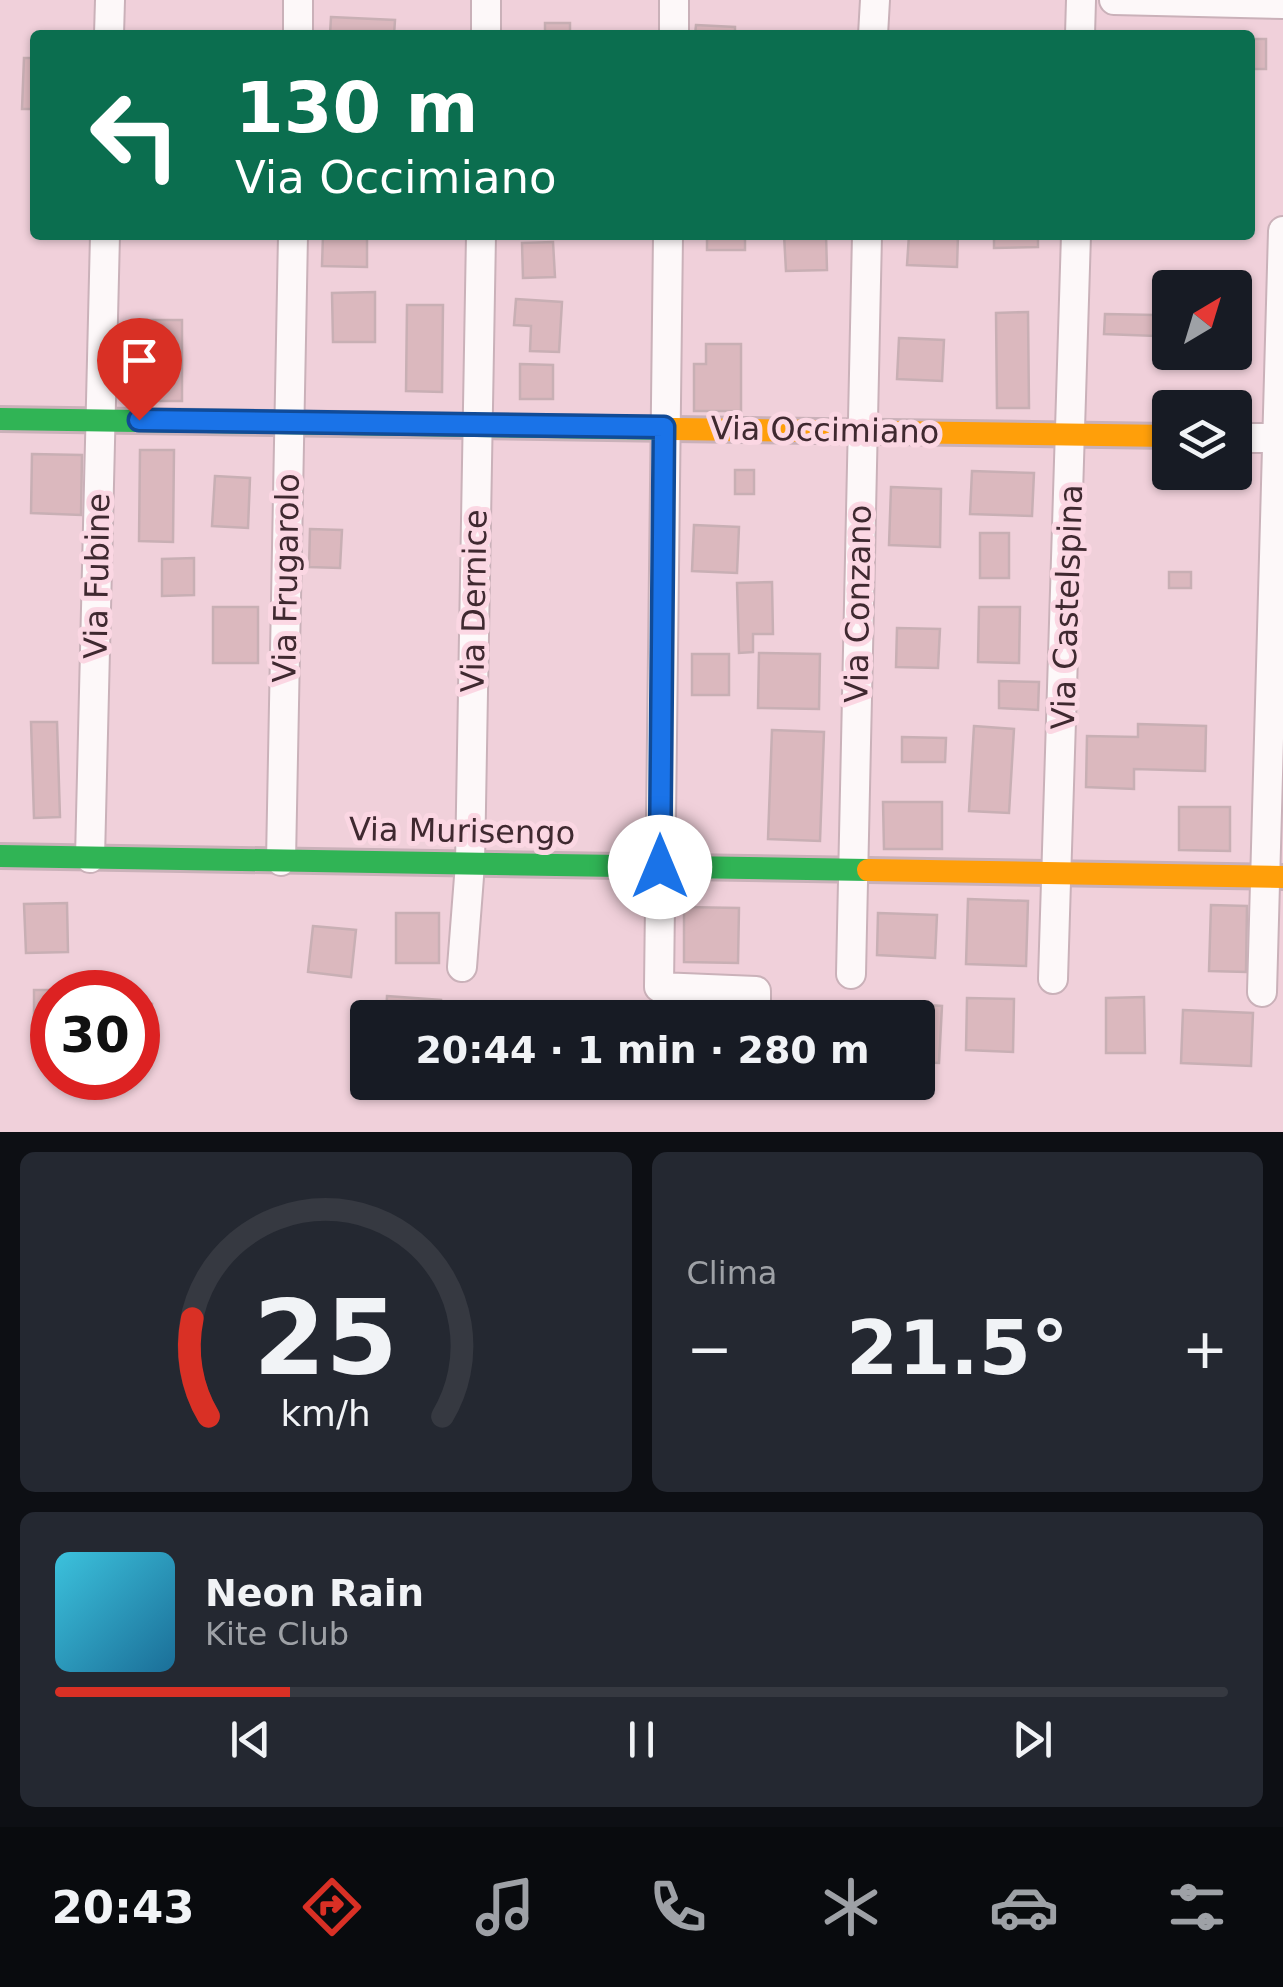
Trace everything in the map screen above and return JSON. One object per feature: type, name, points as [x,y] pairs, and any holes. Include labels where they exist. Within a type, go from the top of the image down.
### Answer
[{"type":"street","points":[[109,30],[110,0]]},
{"type":"street","points":[[298,0],[298,30]]},
{"type":"street","points":[[486,0],[486,30]]},
{"type":"street","points":[[674,0],[674,30]]},
{"type":"street","points":[[874,30],[875,0]]},
{"type":"street","points":[[1080,30],[1081,0]]},
{"type":"street","points":[[1114,0],[1283,4]]},
{"type":"street","points":[[1262,992],[1275,877],[1283,231]]},
{"type":"street","name":"Via Fubine","points":[[90,858],[105,240]]},
{"type":"street","name":"Via Frugarolo","points":[[281,861],[294,240]]},
{"type":"street","name":"Via Dernice","points":[[462,966],[470,864],[480,240]]},
{"type":"street","points":[[668,240],[659,987],[756,992],[756,1000]]},
{"type":"street","name":"Via Conzano","points":[[851,974],[866,240]]},
{"type":"street","name":"Via Castelspina","points":[[1053,979],[1060,874],[1076,240]]},
{"type":"street","name":"Via Occimiano","points":[[0,419],[1152,436]]},
{"type":"street","points":[[1252,438],[1281,438]]},
{"type":"street","name":"Via Murisengo","points":[[0,856],[1275,877]]},
{"type":"building","points":[[331,17],[395,20],[394,30],[330,30]]},
{"type":"building","points":[[545,23],[570,23],[570,30],[545,30]]},
{"type":"building","points":[[696,25],[735,27],[735,30],[696,30]]},
{"type":"building","points":[[1255,39],[1266,39],[1266,69],[1255,69]]},
{"type":"building","points":[[24,58],[30,58],[30,109],[22,109]]},
{"type":"building","points":[[323,240],[367,240],[367,267],[322,266]]},
{"type":"building","points":[[707,240],[745,240],[745,250],[707,250]]},
{"type":"building","points":[[784,240],[826,240],[827,270],[786,271]]},
{"type":"building","points":[[909,240],[958,240],[957,267],[907,265]]},
{"type":"building","points":[[994,240],[1038,240],[1038,247],[994,248]]},
{"type":"building","points":[[553,242],[555,277],[523,278],[522,243]]},
{"type":"building","points":[[375,292],[375,342],[333,342],[332,293]]},
{"type":"building","points":[[516,299],[562,302],[559,352],[530,351],[531,326],[514,325]]},
{"type":"building","points":[[407,305],[443,305],[442,392],[406,391]]},
{"type":"building","points":[[1028,312],[1029,408],[997,408],[996,313]]},
{"type":"building","points":[[1105,314],[1152,315],[1152,336],[1104,334]]},
{"type":"building","points":[[143,320],[182,320],[182,401],[143,401]]},
{"type":"building","points":[[899,338],[944,340],[942,381],[897,379]]},
{"type":"building","points":[[706,344],[741,344],[741,411],[694,411],[694,364],[706,364]]},
{"type":"building","points":[[520,364],[553,365],[553,399],[520,399]]},
{"type":"building","points":[[140,450],[174,450],[173,542],[139,541]]},
{"type":"building","points":[[32,454],[82,455],[81,515],[31,513]]},
{"type":"building","points":[[735,470],[754,470],[754,494],[735,494]]},
{"type":"building","points":[[972,471],[1034,473],[1032,516],[970,514]]},
{"type":"building","points":[[215,476],[250,478],[248,528],[212,526]]},
{"type":"building","points":[[891,487],[941,489],[940,547],[889,545]]},
{"type":"building","points":[[694,525],[739,527],[737,573],[692,571]]},
{"type":"building","points":[[310,529],[342,530],[340,568],[309,567]]},
{"type":"building","points":[[980,533],[1009,533],[1009,578],[980,578]]},
{"type":"building","points":[[194,558],[194,595],[162,596],[162,559]]},
{"type":"building","points":[[1169,572],[1191,572],[1191,588],[1169,588]]},
{"type":"building","points":[[772,582],[773,634],[753,634],[753,652],[739,653],[737,583]]},
{"type":"building","points":[[213,607],[258,607],[258,663],[213,663]]},
{"type":"building","points":[[979,607],[1020,607],[1019,663],[978,662]]},
{"type":"building","points":[[897,628],[940,629],[938,668],[896,667]]},
{"type":"building","points":[[759,653],[820,654],[819,709],[758,708]]},
{"type":"building","points":[[692,654],[729,654],[729,695],[692,695]]},
{"type":"building","points":[[999,681],[1039,682],[1038,710],[999,708]]},
{"type":"building","points":[[31,722],[57,722],[60,817],[34,818]]},
{"type":"building","points":[[1138,724],[1206,726],[1205,771],[1134,769],[1134,789],[1086,787],[1087,736],[1138,737]]},
{"type":"building","points":[[974,726],[1014,729],[1009,813],[969,811]]},
{"type":"building","points":[[772,730],[824,732],[820,841],[768,839]]},
{"type":"building","points":[[902,737],[946,738],[945,762],[902,762]]},
{"type":"building","points":[[883,802],[942,802],[942,849],[884,849]]},
{"type":"building","points":[[1179,807],[1230,807],[1230,851],[1179,850]]},
{"type":"building","points":[[968,899],[1028,901],[1026,966],[966,964]]},
{"type":"building","points":[[67,903],[68,952],[26,953],[24,904]]},
{"type":"building","points":[[1211,905],[1247,906],[1246,972],[1209,971]]},
{"type":"building","points":[[684,907],[739,908],[738,963],[684,962]]},
{"type":"building","points":[[396,913],[439,913],[439,963],[396,963]]},
{"type":"building","points":[[878,913],[937,915],[935,958],[877,955]]},
{"type":"building","points":[[313,926],[356,930],[351,977],[308,972]]},
{"type":"building","points":[[387,996],[441,1000],[387,1000]]},
{"type":"building","points":[[1144,997],[1145,1053],[1106,1053],[1106,998]]},
{"type":"building","points":[[967,998],[1014,999],[1013,1052],[966,1050]]},
{"type":"building","points":[[935,1006],[942,1006],[939,1063],[935,1063]]},
{"type":"building","points":[[1183,1010],[1253,1013],[1251,1066],[1181,1063]]},
{"type":"traffic: fast","points":[[0,419],[674,429]]},
{"type":"traffic: fast","points":[[0,856],[868,870]]},
{"type":"traffic: slow","points":[[674,429],[1152,436]]},
{"type":"traffic: slow","points":[[868,870],[1283,877]]},
{"type":"route","points":[[139,420],[664,427],[660,867]]}]
